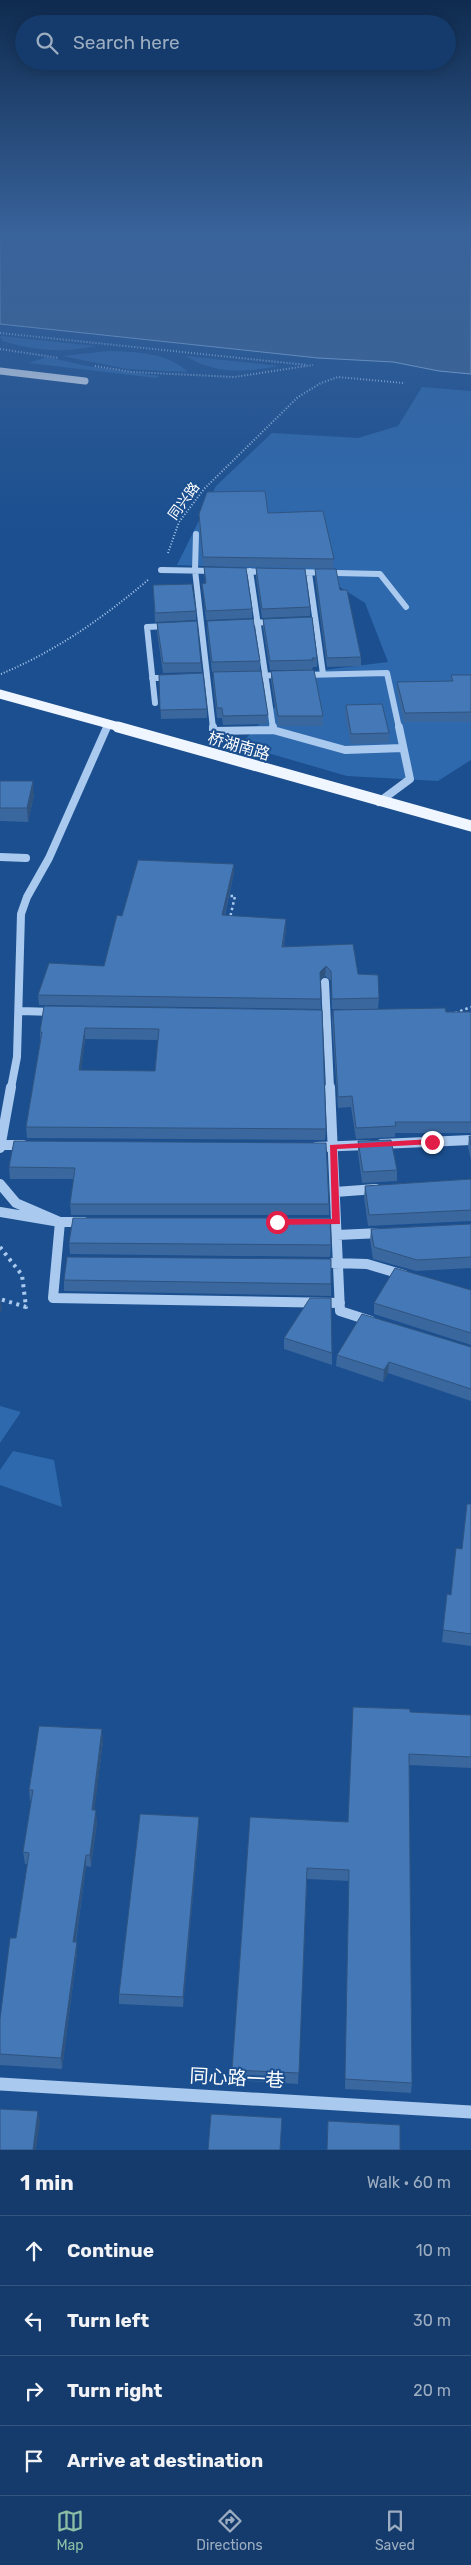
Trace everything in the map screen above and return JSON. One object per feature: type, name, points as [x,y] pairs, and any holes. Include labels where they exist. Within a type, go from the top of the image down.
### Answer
[{"type":"main road","points":[[0,371],[85,381]]},
{"type":"main road","name":"桥湖南路","points":[[0,694],[379,802],[471,826]]},
{"type":"street","points":[[196,534],[195,570],[213,731],[272,730],[345,750],[403,748]]},
{"type":"street","points":[[161,570],[222,571]]},
{"type":"street","points":[[231,571],[279,572]]},
{"type":"street","points":[[250,571],[272,730]]},
{"type":"street","points":[[289,572],[380,574],[406,607]]},
{"type":"street","points":[[309,572],[323,674]]},
{"type":"street","points":[[306,621],[316,621]]},
{"type":"street","points":[[238,624],[277,622]]},
{"type":"street","points":[[192,625],[210,625]]},
{"type":"street","points":[[155,703],[147,627],[174,626]]},
{"type":"street","points":[[246,676],[387,673],[410,779],[379,802]]},
{"type":"street","points":[[198,677],[216,677]]},
{"type":"street","points":[[152,678],[180,678]]},
{"type":"street","points":[[29,1145],[0,1146],[17,1058],[20,1011],[19,948],[24,906],[49,858],[108,725]]},
{"type":"street","points":[[0,857],[26,858]]},
{"type":"street","points":[[325,982],[335,1192],[332,1222],[337,1235],[340,1311],[378,1323]]},
{"type":"street","points":[[20,1011],[66,1012]]},
{"type":"street","points":[[305,1147],[471,1140]]},
{"type":"street","points":[[0,1184],[16,1203],[60,1222]]},
{"type":"street","points":[[335,1192],[384,1188]]},
{"type":"street","points":[[0,1212],[60,1222],[99,1222]]},
{"type":"street","points":[[60,1222],[61,1261],[53,1298],[340,1303]]},
{"type":"street","points":[[337,1235],[394,1232]]},
{"type":"street","points":[[319,1263],[367,1264],[414,1278]]},
{"type":"street","name":"同心路一巷","points":[[0,2084],[471,2112]]},
{"type":"path","points":[[0,333],[313,365],[234,377],[132,372],[90,365]]},
{"type":"path","points":[[0,349],[64,359]]},
{"type":"path","name":"同兴路","points":[[161,570],[179,522],[204,489],[298,397],[320,383],[338,377],[403,383]]},
{"type":"path","points":[[0,674],[26,665],[61,645],[161,570]]},
{"type":"path","points":[[217,895],[235,896],[229,924]]},
{"type":"path","points":[[456,1013],[471,1007]]},
{"type":"path","points":[[0,1247],[22,1275],[26,1307],[0,1299]]},
{"type":"shaded area","points":[[78,332],[471,332],[471,374],[439,371],[393,362],[318,358]]},
{"type":"shaded area","points":[[0,336],[96,346],[72,350],[38,349],[3,341]]},
{"type":"shaded area","points":[[108,351],[150,354],[170,360],[188,372],[127,369],[63,356]]},
{"type":"shaded area","points":[[186,356],[279,366],[254,370],[220,369],[197,362]]},
{"type":"shaded area","points":[[47,357],[87,366],[159,376],[156,378],[29,363]]},
{"type":"shaded area","points":[[422,387],[471,391],[471,760],[438,781],[347,776],[240,745],[307,672],[388,662],[365,603],[313,570],[177,565],[216,486],[272,433],[358,438],[398,426]]},
{"type":"shaded area","points":[[0,1406],[21,1412],[0,1443]]},
{"type":"shaded area","points":[[13,1451],[54,1460],[62,1507],[0,1485],[0,1470]]},
{"type":"building","points":[[265,491],[268,513],[323,511],[334,559],[203,557],[199,514],[207,492]]},
{"type":"building","points":[[204,567],[246,568],[252,609],[206,611],[202,584],[206,583]]},
{"type":"building","points":[[256,568],[305,569],[310,607],[262,609]]},
{"type":"building","points":[[315,569],[336,569],[340,590],[347,590],[361,657],[327,658]]},
{"type":"building","points":[[192,584],[196,611],[155,613],[153,585]]},
{"type":"building","points":[[312,617],[317,658],[312,658],[313,660],[270,661],[263,619]]},
{"type":"building","points":[[253,619],[260,661],[212,662],[207,621]]},
{"type":"building","points":[[197,621],[201,663],[163,663],[157,623]]},
{"type":"building","points":[[314,670],[323,716],[278,716],[271,671]]},
{"type":"building","points":[[261,671],[268,715],[223,716],[222,708],[217,708],[213,672]]},
{"type":"building","points":[[203,673],[207,709],[160,710],[159,675]]},
{"type":"building","points":[[451,675],[471,675],[471,712],[405,713],[397,682],[453,681]]},
{"type":"building","points":[[382,704],[389,733],[351,734],[346,705]]},
{"type":"building","points":[[0,781],[33,781],[27,808],[0,808]]},
{"type":"building","points":[[138,860],[234,864],[222,915],[286,919],[282,947],[353,944],[358,974],[378,975],[379,998],[332,999],[331,971],[326,966],[320,972],[321,999],[38,995],[49,963],[104,966],[117,915],[122,916]]},
{"type":"building","points":[[44,1006],[322,1010],[326,1129],[26,1127],[42,1032],[40,1032]],"holes":[[[85,1028],[159,1029],[155,1071],[79,1070]]]},
{"type":"building","points":[[445,1008],[446,1012],[471,1012],[471,1122],[395,1122],[396,1126],[356,1128],[352,1096],[338,1097],[333,1010]]},
{"type":"building","points":[[391,1140],[397,1170],[363,1172],[358,1141]]},
{"type":"building","points":[[14,1141],[326,1143],[329,1204],[70,1204],[75,1168],[9,1167]]},
{"type":"building","points":[[471,1179],[471,1210],[369,1215],[365,1186]]},
{"type":"building","points":[[73,1218],[330,1218],[331,1245],[69,1243]]},
{"type":"building","points":[[471,1224],[471,1257],[417,1260],[374,1247],[371,1229]]},
{"type":"building","points":[[67,1257],[331,1259],[331,1284],[64,1280]]},
{"type":"building","points":[[395,1268],[471,1290],[471,1333],[374,1303]]},
{"type":"building","points":[[310,1298],[331,1298],[332,1353],[284,1338]]},
{"type":"building","points":[[362,1314],[471,1347],[471,1389],[389,1362],[384,1370],[337,1355]]},
{"type":"building","points":[[467,1504],[471,1504],[471,1634],[443,1630],[447,1594],[451,1595],[456,1548],[462,1549]]},
{"type":"building","points":[[353,1707],[410,1709],[410,1712],[471,1715],[471,1757],[409,1754],[412,2083],[345,2079],[349,1870],[307,1868],[299,2073],[232,2070],[250,1817],[348,1822]]},
{"type":"building","points":[[39,1726],[102,1729],[92,1810],[96,1810],[90,1855],[86,1855],[73,1942],[77,1942],[61,2058],[0,2054],[0,2019],[10,1938],[16,1938],[29,1853],[23,1852],[33,1790],[29,1790]]},
{"type":"building","points":[[140,1814],[199,1817],[183,1997],[119,1994]]},
{"type":"building","points":[[0,2109],[38,2111],[33,2150],[0,2150]]},
{"type":"building","points":[[211,2114],[282,2118],[280,2150],[208,2150]]},
{"type":"building","points":[[328,2121],[400,2125],[400,2150],[327,2150]]},
{"type":"route","points":[[277,1222],[337,1222],[333,1147],[432,1142]]}]
